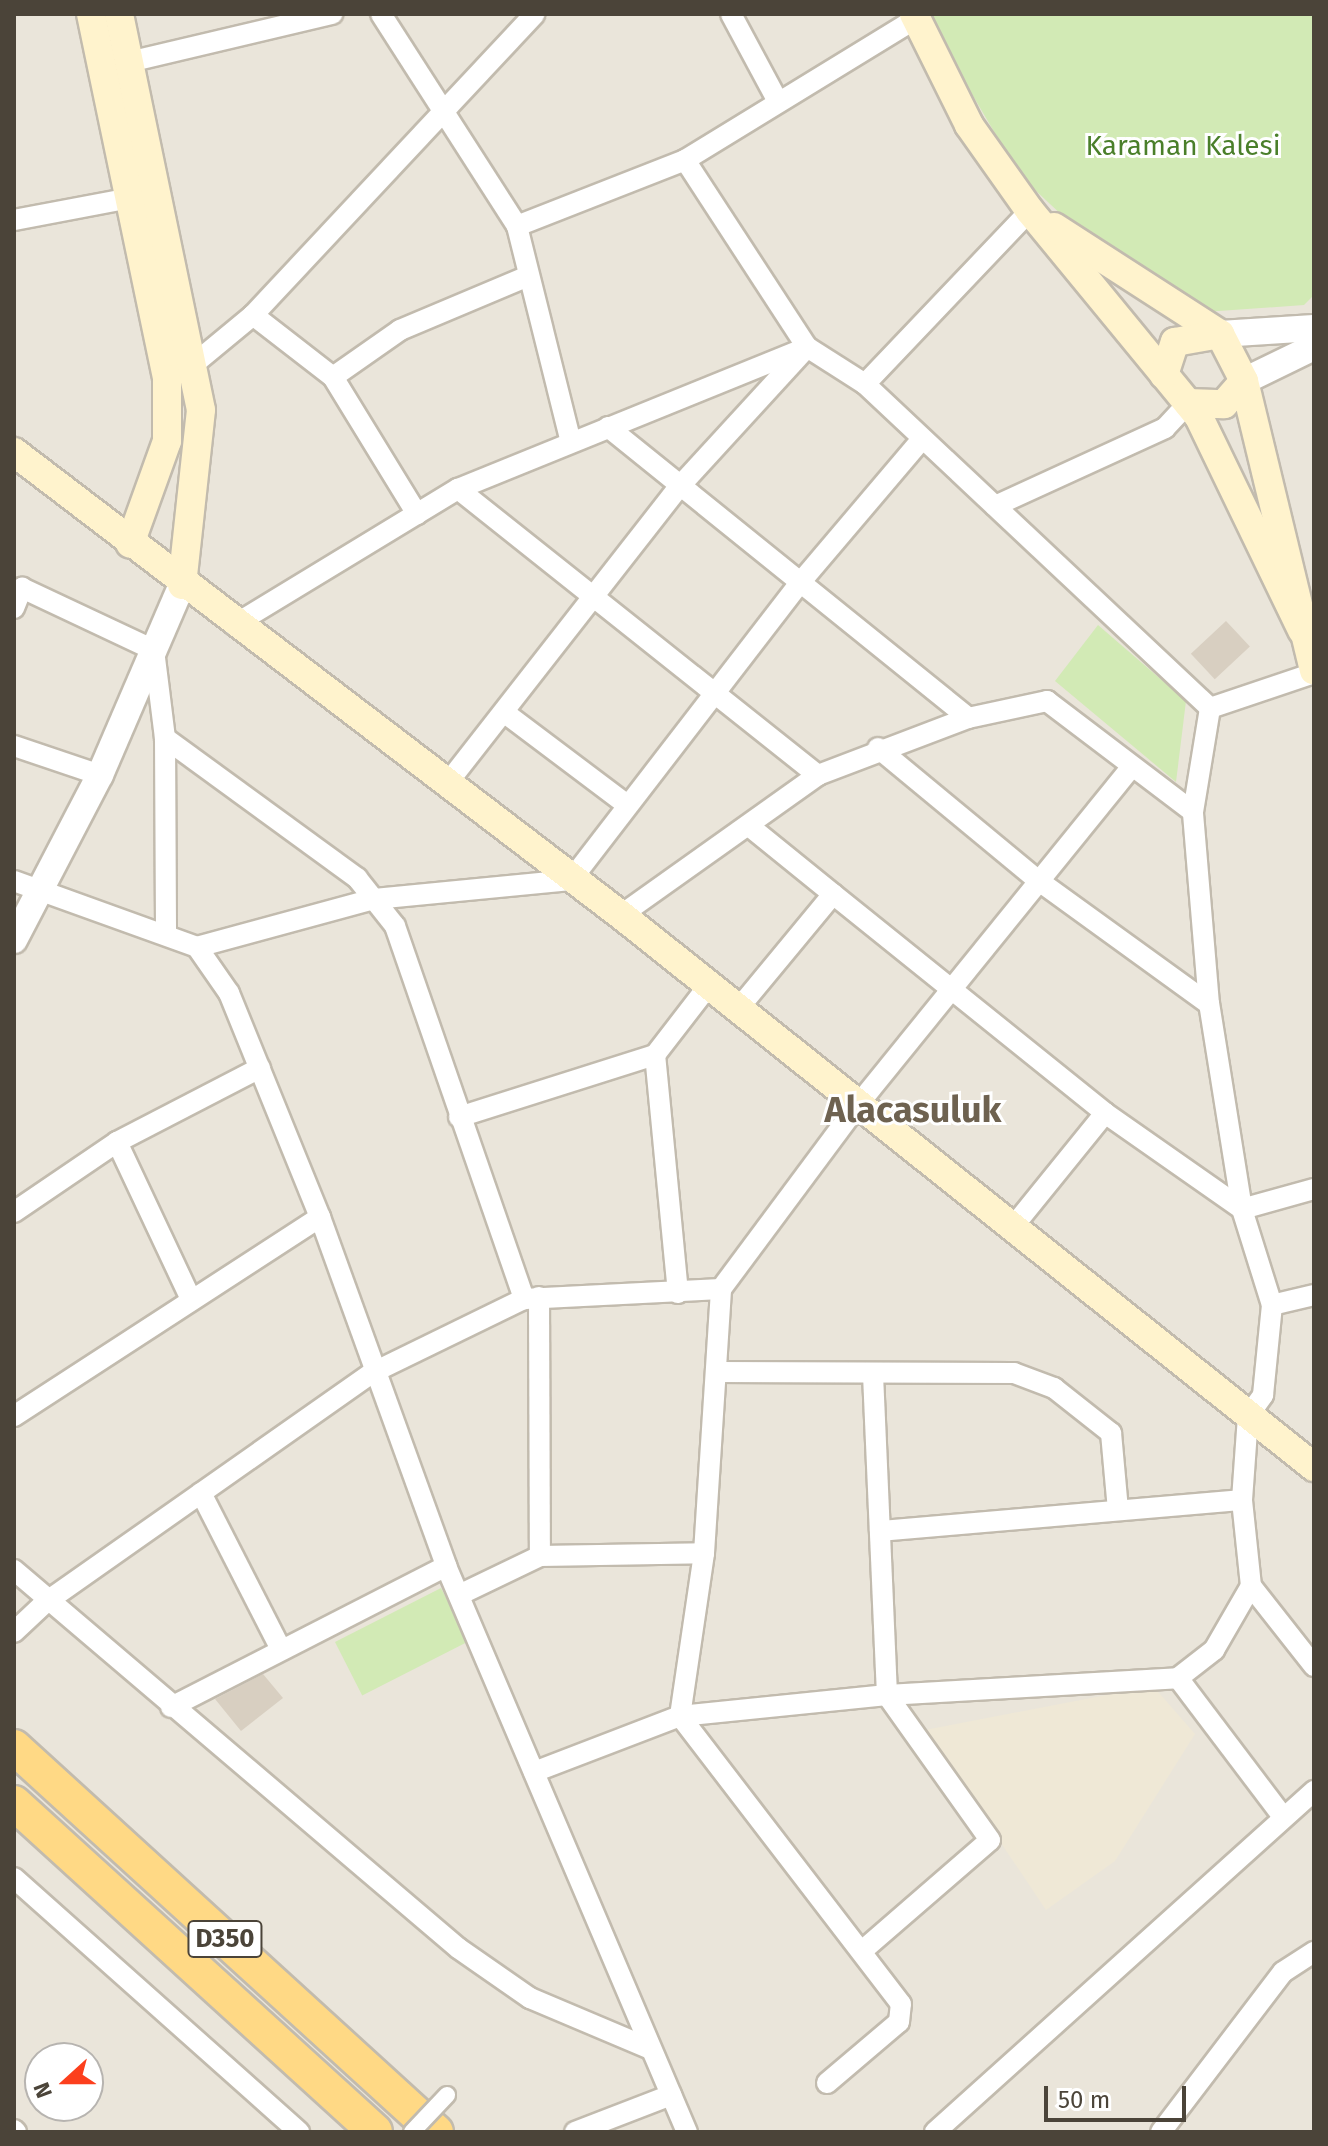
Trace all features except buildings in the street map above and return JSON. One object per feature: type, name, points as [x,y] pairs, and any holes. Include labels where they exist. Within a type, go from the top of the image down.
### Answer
[{"type":"highway","name":"D350","points":[[14,1747],[436,2132]]},
{"type":"highway","name":"D350","points":[[14,1803],[375,2132]]},
{"type":"main road","points":[[91,14],[130,198],[180,374],[201,410],[182,585]]},
{"type":"main road","points":[[119,14],[180,374],[167,441],[130,544]]},
{"type":"main road","points":[[914,16],[969,125],[1030,211],[1188,403],[1308,628]]},
{"type":"main road","points":[[1030,211],[1220,334],[1244,381],[1308,628],[1314,672]]},
{"type":"main road","points":[[1164,375],[1175,342],[1220,334]]},
{"type":"main road","points":[[1188,403],[1224,404],[1244,381]]},
{"type":"main road","points":[[14,452],[234,625],[621,915],[1314,1467]]},
{"type":"street","points":[[129,62],[332,14]]},
{"type":"street","points":[[381,14],[517,226],[524,278],[570,439]]},
{"type":"street","points":[[180,374],[253,315],[443,107],[535,14]]},
{"type":"street","points":[[731,14],[776,98]]},
{"type":"street","points":[[517,226],[685,160],[776,98],[914,16]]},
{"type":"street","points":[[685,160],[807,347],[865,384],[921,440],[1210,708]]},
{"type":"street","points":[[14,220],[130,198]]},
{"type":"street","points":[[865,384],[1030,211]]},
{"type":"street","points":[[333,377],[400,330],[524,278]]},
{"type":"street","points":[[253,315],[333,377],[417,514]]},
{"type":"street","points":[[1220,334],[1314,328]]},
{"type":"street","points":[[234,625],[458,489],[570,439],[608,427],[807,347]]},
{"type":"street","points":[[446,785],[679,487],[807,347]]},
{"type":"street","points":[[1244,381],[1314,347]]},
{"type":"street","points":[[995,506],[1165,428],[1188,403]]},
{"type":"street","points":[[608,427],[968,718]]},
{"type":"street","points":[[197,947],[374,899],[571,880],[799,584],[921,440]]},
{"type":"street","points":[[458,489],[818,775]]},
{"type":"street","points":[[14,940],[42,893],[100,775],[182,585]]},
{"type":"street","points":[[14,608],[22,588],[154,650]]},
{"type":"street","points":[[154,650],[165,738],[166,935]]},
{"type":"street","points":[[1210,708],[1314,672]]},
{"type":"street","points":[[621,915],[818,775],[878,748],[968,718],[1047,701],[1129,770],[1193,812]]},
{"type":"street","points":[[1210,708],[1193,812],[1209,1004],[1242,1209],[1272,1305],[1263,1395],[1248,1416],[1242,1500],[1251,1586],[1314,1666]]},
{"type":"street","points":[[505,713],[627,805]]},
{"type":"street","points":[[165,738],[357,878],[395,926],[459,1117],[532,1298],[540,1556]]},
{"type":"street","points":[[14,746],[100,775]]},
{"type":"street","points":[[878,748],[1039,881],[1209,1004]]},
{"type":"street","points":[[827,2083],[899,2022],[901,2004],[680,1716],[704,1553],[721,1289],[857,1106],[1129,770]]},
{"type":"street","points":[[749,826],[1105,1113],[1242,1209]]},
{"type":"street","points":[[14,881],[197,947],[229,993],[320,1217],[372,1373],[446,1566],[687,2132]]},
{"type":"street","points":[[738,1009],[833,894]]},
{"type":"street","points":[[459,1117],[655,1055],[709,985]]},
{"type":"street","points":[[655,1055],[678,1293]]},
{"type":"street","points":[[14,1212],[117,1142],[260,1068]]},
{"type":"street","points":[[1012,1228],[1105,1113]]},
{"type":"street","points":[[117,1142],[191,1299]]},
{"type":"street","points":[[1242,1209],[1314,1189]]},
{"type":"street","points":[[14,1416],[320,1217]]},
{"type":"street","points":[[14,1632],[46,1602],[372,1373],[532,1298],[721,1289]]},
{"type":"street","points":[[1272,1305],[1314,1295]]},
{"type":"street","points":[[716,1372],[873,1375],[1014,1373],[1054,1388],[1111,1433],[1118,1510]]},
{"type":"street","points":[[862,1951],[990,1840],[887,1695],[873,1375]]},
{"type":"street","points":[[201,1493],[281,1649]]},
{"type":"street","points":[[880,1531],[1242,1500]]},
{"type":"street","points":[[459,1595],[540,1556],[704,1553]]},
{"type":"street","points":[[171,1707],[446,1566]]},
{"type":"street","points":[[14,1570],[46,1602],[458,1948],[530,1998],[651,2049]]},
{"type":"street","points":[[534,1772],[680,1716],[887,1695],[1178,1678],[1214,1650],[1251,1586]]},
{"type":"street","points":[[1178,1678],[1283,1817]]},
{"type":"street","points":[[935,2132],[1314,1791]]},
{"type":"street","points":[[14,1878],[299,2132]]},
{"type":"street","points":[[1161,2132],[1283,1972],[1314,1952]]},
{"type":"street","points":[[412,2132],[447,2095]]},
{"type":"street","points":[[575,2132],[671,2095]]},
{"type":"shaded area","points":[[14,14],[1314,14],[1314,2132],[14,2132]]},
{"type":"shaded area","points":[[1153,1686],[1195,1734],[1115,1861],[1046,1910],[925,1730]]},
{"type":"green space","name":"Karaman Kalesi","points":[[925,14],[1314,14],[1314,295],[1304,305],[1204,312],[1095,246],[1020,176]]},
{"type":"green space","points":[[1098,625],[1186,701],[1176,782],[1055,681]]},
{"type":"green space","points":[[441,1588],[468,1641],[362,1695],[335,1642]]},
{"type":"district","name":"Alacasuluk","points":[[913,1111]]}]
